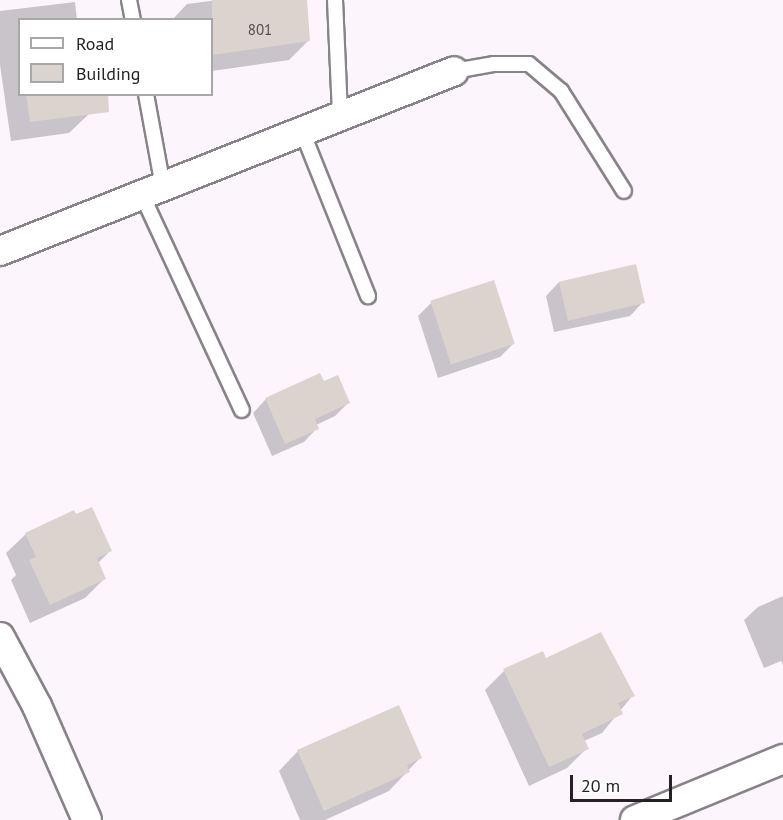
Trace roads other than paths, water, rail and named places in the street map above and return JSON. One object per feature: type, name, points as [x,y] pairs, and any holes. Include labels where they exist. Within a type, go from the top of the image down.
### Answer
[{"type":"street","points":[[0,251],[454,71]]},
{"type":"street","points":[[0,637],[37,706],[87,820]]},
{"type":"street","points":[[635,820],[783,759]]},
{"type":"lane","points":[[129,0],[133,18]]},
{"type":"lane","points":[[335,0],[340,116]]},
{"type":"lane","points":[[454,71],[494,64],[529,64],[561,91],[624,191]]},
{"type":"lane","points":[[146,96],[153,191],[242,410]]},
{"type":"lane","points":[[302,131],[368,296]]}]
